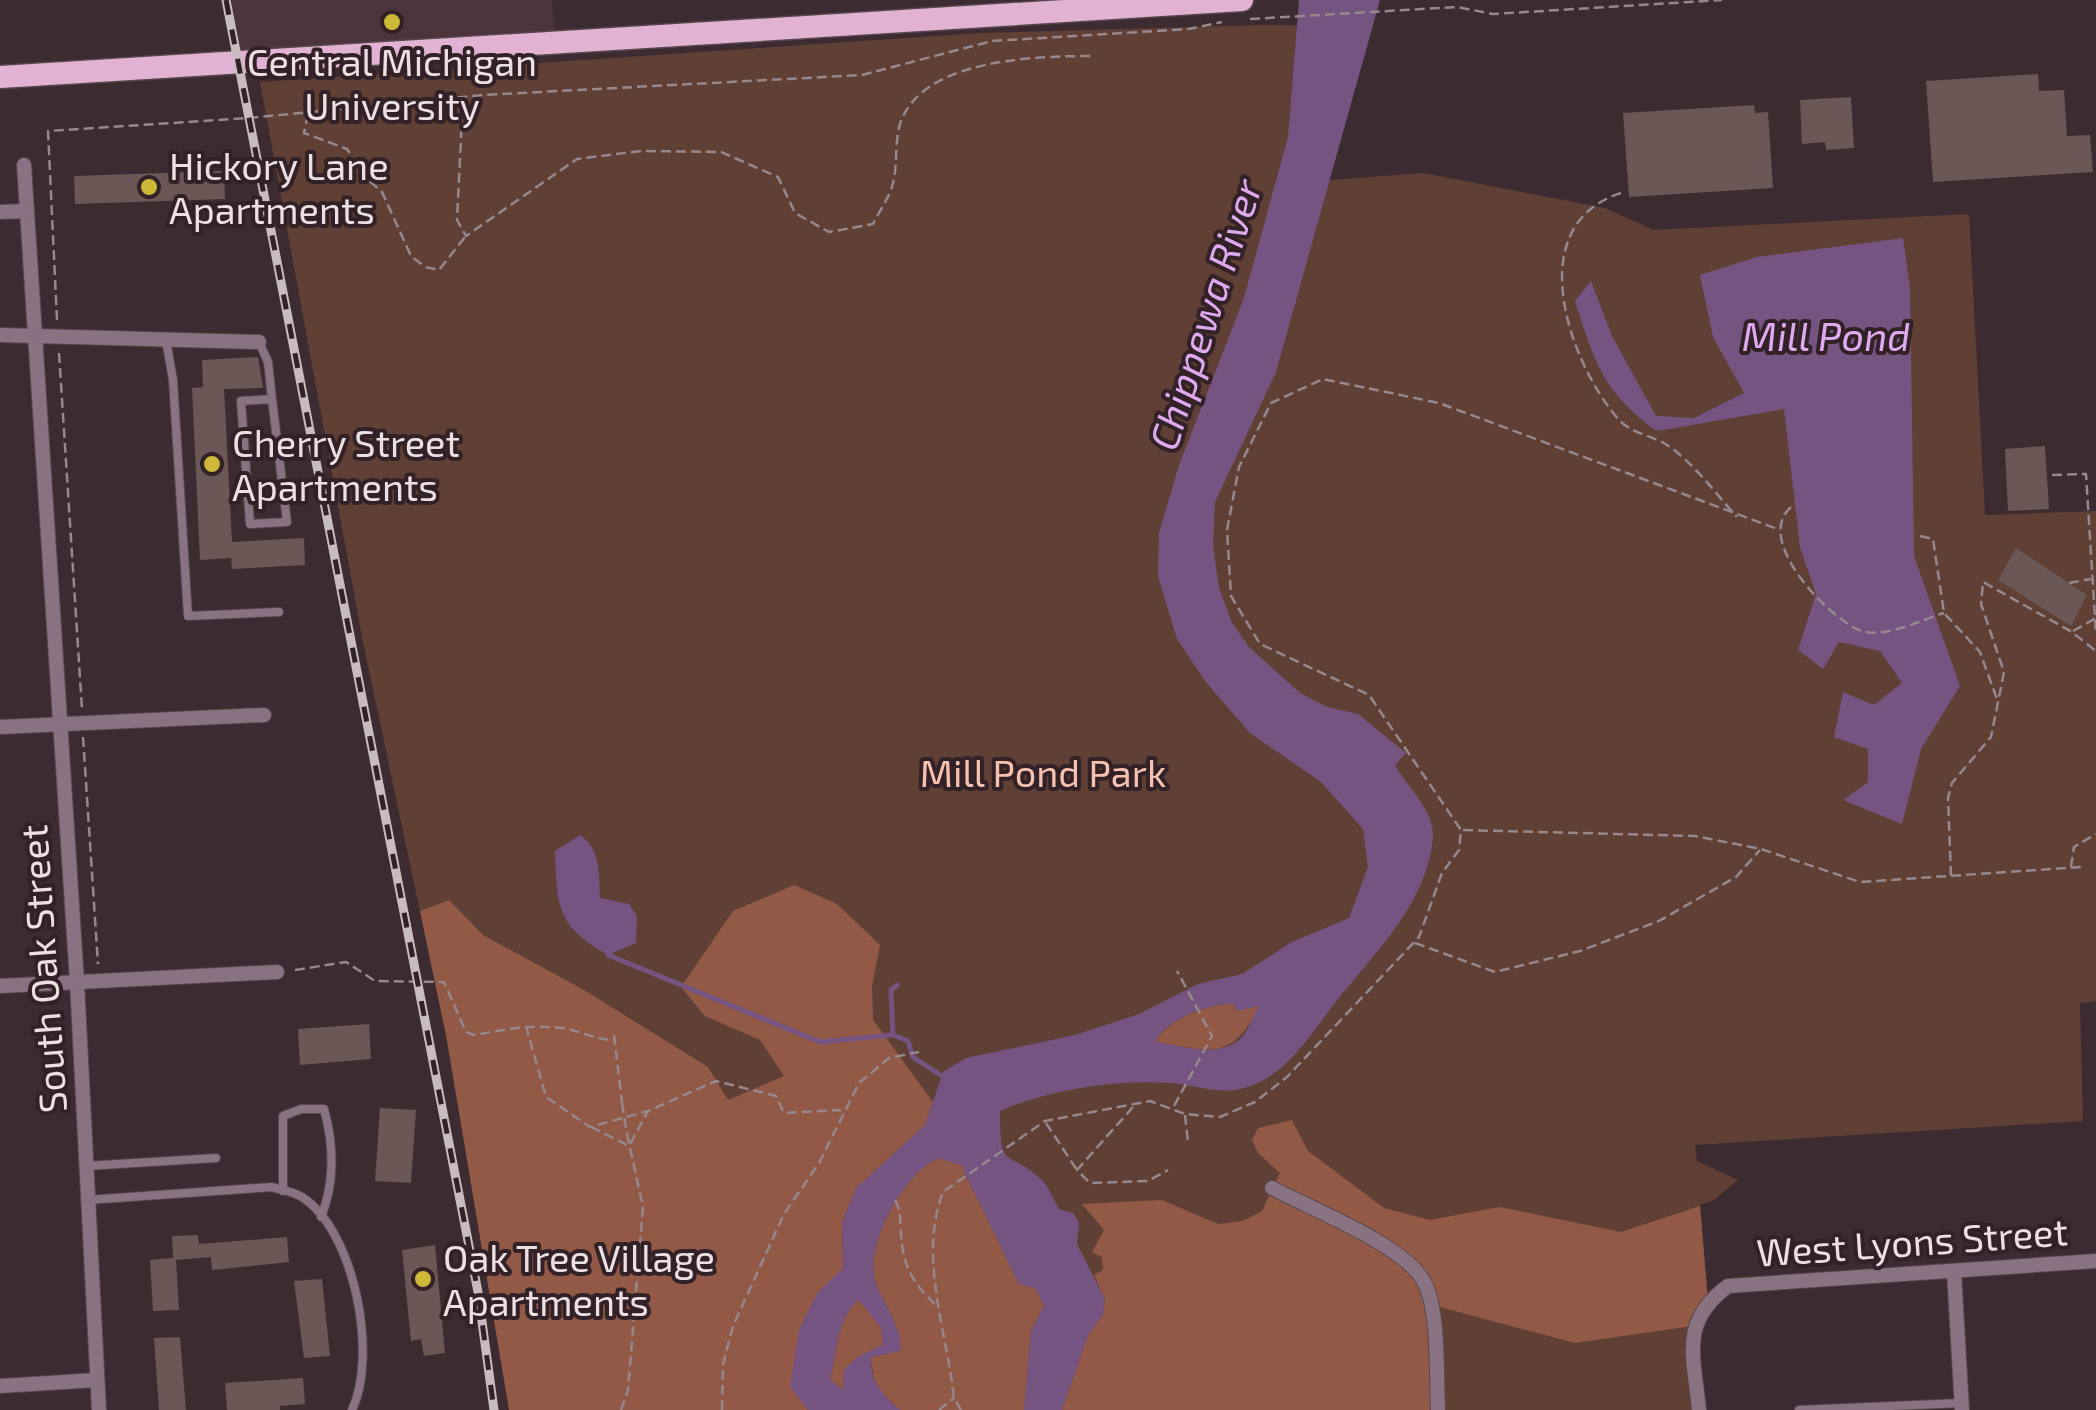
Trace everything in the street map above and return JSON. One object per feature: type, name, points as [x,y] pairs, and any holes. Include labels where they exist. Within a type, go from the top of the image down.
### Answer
[{"type":"main road","points":[[0,77],[1072,6],[1240,13]]},
{"type":"street","name":"South Oak Street","points":[[24,165],[77,982],[99,1410]]},
{"type":"street","points":[[0,212],[26,211]]},
{"type":"street","points":[[0,335],[258,342]]},
{"type":"street","points":[[0,726],[264,715]]},
{"type":"street","points":[[0,986],[277,972]]},
{"type":"street","points":[[1272,1188],[1396,1254],[1423,1278],[1432,1305],[1438,1410]]},
{"type":"street","name":"West Lyons Street","points":[[1699,1410],[1692,1326],[1708,1301],[1728,1286],[2096,1261]]},
{"type":"street","points":[[1954,1272],[1961,1406]]},
{"type":"street","points":[[0,1386],[97,1380]]},
{"type":"lane","points":[[166,340],[173,380],[188,616],[279,612]]},
{"type":"lane","points":[[258,342],[268,362],[288,522],[250,524],[241,401],[272,399]]},
{"type":"lane","points":[[283,1191],[283,1116],[301,1109],[324,1109],[330,1132],[332,1190],[321,1218]]},
{"type":"lane","points":[[86,1166],[216,1158]]},
{"type":"lane","points":[[88,1200],[272,1187],[302,1197],[336,1232],[359,1307],[362,1390],[352,1410]]},
{"type":"lane","points":[[1799,1410],[1961,1406]]},
{"type":"path","points":[[99,981],[48,130],[309,112],[463,96],[862,75],[992,42],[1189,30],[1240,13],[1270,18],[1456,7],[1494,14],[1722,0]]},
{"type":"path","points":[[309,112],[304,132],[347,149],[364,177],[382,192],[411,256],[425,267],[439,270],[466,236],[577,159],[641,151],[721,152],[778,178],[795,213],[829,232],[873,224],[893,185],[900,122],[920,91],[957,72],[1042,56],[1095,56]]},
{"type":"path","points":[[463,96],[457,220],[466,236]]},
{"type":"path","points":[[1620,193],[1598,200],[1565,237],[1562,303],[1585,374],[1622,424],[1668,446],[1738,518]]},
{"type":"path","points":[[962,1410],[954,1398],[939,1308],[933,1237],[943,1192],[1045,1121],[1150,1102],[1174,1107],[1185,1114],[1220,1117],[1255,1102],[1287,1076],[1414,942],[1442,873],[1459,850],[1461,830],[1369,695],[1260,644],[1231,596],[1228,530],[1239,467],[1270,403],[1323,380],[1439,404],[1738,518],[1780,530]]},
{"type":"path","points":[[2052,475],[2086,474],[2096,634]]},
{"type":"path","points":[[1790,507],[1780,530],[1786,558],[1806,586],[1859,630],[1878,632],[1944,613]]},
{"type":"path","points":[[1920,536],[1933,539],[1944,613],[1980,652],[1999,704]]},
{"type":"path","points":[[2069,583],[2093,579]]},
{"type":"path","points":[[1951,877],[1948,798],[1952,783],[1991,737],[2004,672],[1980,604],[1983,582],[2072,632],[2096,651]]},
{"type":"path","points":[[2072,632],[2096,618]]},
{"type":"path","points":[[1461,830],[1695,836],[1762,848],[1860,882],[2081,868]]},
{"type":"path","points":[[2071,868],[2074,847],[2096,834]]},
{"type":"path","points":[[1414,942],[1495,972],[1580,951],[1659,920],[1736,878],[1762,848]]},
{"type":"path","points":[[277,972],[346,962],[375,981],[430,978],[444,982],[466,1032],[526,1026],[566,1028],[595,1040],[614,1038],[627,1134],[643,1208],[628,1390],[620,1410]]},
{"type":"path","points":[[1174,1107],[1212,1036],[1177,971]]},
{"type":"path","points":[[526,1026],[546,1097],[590,1127],[630,1146]]},
{"type":"path","points":[[722,1410],[723,1364],[733,1326],[784,1214],[819,1163],[859,1083],[889,1058],[919,1052]]},
{"type":"path","points":[[590,1127],[648,1112],[716,1081],[776,1096],[784,1112],[843,1110]]},
{"type":"path","points":[[1077,1170],[1135,1106]]},
{"type":"path","points":[[630,1146],[648,1112]]},
{"type":"path","points":[[1185,1114],[1188,1143]]},
{"type":"path","points":[[1045,1121],[1090,1184],[1148,1181],[1168,1170]]},
{"type":"path","points":[[895,1200],[900,1208],[901,1251],[912,1283],[939,1308]]},
{"type":"path","points":[[939,1410],[954,1398]]},
{"type":"shaded area","name":"Central Michigan University","points":[[224,0],[552,0],[557,43],[238,62]]},
{"type":"shaded area","points":[[794,885],[837,904],[880,945],[872,986],[873,1020],[933,1102],[925,1125],[856,1188],[842,1223],[843,1268],[791,1387],[808,1410],[509,1410],[446,1035],[420,911],[449,900],[483,935],[584,990],[708,1067],[728,1100],[784,1076],[760,1040],[705,1016],[681,987],[733,911]]},
{"type":"shaded area","points":[[1233,1004],[1237,1011],[1260,1005],[1250,1024],[1229,1045],[1206,1050],[1155,1042],[1189,1014]]},
{"type":"shaded area","points":[[1292,1120],[1308,1151],[1384,1208],[1430,1220],[1499,1207],[1621,1232],[1700,1206],[1708,1301],[1692,1326],[1575,1343],[1432,1305],[1438,1410],[1062,1410],[1088,1335],[1103,1315],[1105,1299],[1094,1275],[1103,1270],[1102,1257],[1092,1252],[1104,1230],[1082,1204],[1162,1200],[1218,1224],[1243,1221],[1262,1211],[1280,1173],[1258,1153],[1252,1140],[1258,1128]]},
{"type":"shaded area","points":[[939,1158],[961,1165],[1019,1284],[1035,1288],[1044,1306],[1031,1330],[1024,1410],[900,1410],[876,1387],[870,1357],[900,1351],[900,1342],[896,1324],[875,1280],[876,1247],[902,1193],[926,1165]]},
{"type":"shaded area","points":[[859,1299],[881,1328],[883,1345],[857,1357],[844,1390],[830,1380],[842,1327]]},
{"type":"green space","name":"Mill Pond Park","points":[[1331,26],[1290,183],[1423,173],[1605,208],[1654,230],[1969,214],[1985,515],[2096,511],[2096,1001],[2080,1003],[2083,1121],[1695,1145],[1697,1161],[1738,1180],[1714,1200],[1700,1205],[1708,1301],[1692,1326],[1697,1410],[510,1410],[446,1035],[363,642],[260,82],[979,33]]},
{"type":"water","points":[[1299,0],[1380,0],[1276,372],[1215,502],[1213,546],[1219,588],[1232,623],[1249,647],[1300,693],[1327,707],[1358,714],[1406,753],[1395,765],[1425,808],[1432,827],[1429,860],[1421,883],[1383,944],[1307,1040],[1271,1076],[1240,1089],[1223,1090],[1171,1083],[1106,1084],[1062,1091],[1000,1111],[1004,1152],[1042,1180],[1059,1209],[1073,1213],[1079,1222],[1077,1244],[1105,1299],[1103,1315],[1088,1335],[1062,1410],[1024,1410],[1031,1330],[1044,1306],[1035,1288],[1019,1284],[961,1165],[939,1158],[926,1165],[902,1193],[876,1247],[875,1280],[896,1325],[900,1351],[871,1357],[871,1366],[878,1387],[900,1410],[808,1410],[790,1387],[799,1330],[817,1293],[843,1268],[842,1223],[856,1188],[925,1125],[943,1072],[966,1058],[1075,1035],[1139,1014],[1198,984],[1242,974],[1290,943],[1349,918],[1368,867],[1363,829],[1321,782],[1250,733],[1205,681],[1177,639],[1158,576],[1159,533],[1179,465],[1244,298],[1288,137]],"holes":[[[1233,1004],[1237,1011],[1259,1006],[1243,1036],[1231,1045],[1210,1050],[1155,1041],[1169,1026],[1189,1014]],[[859,1300],[881,1328],[883,1345],[857,1357],[844,1370],[843,1390],[830,1380],[842,1327]]]},
{"type":"water","name":"Mill Pond","points":[[1903,238],[1910,288],[1914,556],[1960,686],[1921,749],[1902,824],[1843,800],[1868,782],[1868,749],[1834,737],[1843,692],[1874,705],[1902,683],[1880,651],[1839,642],[1823,669],[1798,650],[1816,594],[1800,547],[1784,409],[1657,431],[1612,389],[1588,341],[1575,301],[1591,281],[1612,336],[1656,416],[1694,418],[1744,393],[1713,337],[1700,275],[1757,257]]},
{"type":"water","points":[[580,835],[595,855],[600,898],[629,904],[637,916],[636,943],[608,955],[578,935],[559,901],[555,851]]},
{"type":"building","points":[[2038,74],[2039,91],[2064,90],[2067,136],[2090,135],[2093,172],[1933,182],[1926,81]]},
{"type":"building","points":[[1851,97],[1854,148],[1826,150],[1825,142],[1802,144],[1800,100]]},
{"type":"building","points":[[1754,105],[1755,113],[1768,112],[1773,188],[1629,197],[1623,113]]},
{"type":"building","name":"Hickory Lane Apartments","points":[[224,171],[225,199],[75,204],[74,176]]},
{"type":"building","name":"Cherry Street Apartments","points":[[258,357],[263,388],[224,389],[232,542],[304,538],[305,565],[232,569],[231,558],[200,560],[192,388],[203,387],[202,360]]},
{"type":"building","points":[[2045,446],[2049,509],[2008,511],[2005,449]]},
{"type":"building","points":[[2016,548],[2087,595],[2071,626],[1998,580]]},
{"type":"building","points":[[369,1024],[371,1059],[300,1065],[298,1029]]},
{"type":"building","name":"Oak Tree Village Apartments","points":[[380,1108],[416,1110],[411,1183],[375,1181]]},
{"type":"building","points":[[198,1235],[199,1244],[287,1237],[289,1262],[212,1270],[211,1257],[176,1260],[179,1310],[153,1311],[150,1260],[173,1258],[172,1236]]},
{"type":"building","name":"Oak Tree Village Apartments","points":[[435,1245],[445,1353],[424,1356],[421,1339],[411,1341],[402,1250]]},
{"type":"building","points":[[322,1279],[330,1356],[304,1358],[294,1281]]},
{"type":"building","points":[[180,1337],[186,1410],[159,1410],[154,1338]]},
{"type":"building","points":[[303,1378],[305,1404],[280,1406],[280,1410],[227,1410],[225,1383]]},
{"type":"waterway","points":[[608,955],[820,1042],[893,1035]]},
{"type":"waterway","points":[[897,985],[891,990],[893,1035],[908,1041],[913,1057],[942,1076]]},
{"type":"railway","points":[[226,0],[478,1292],[494,1410]]},
{"type":"place","name":"Central Michigan University","points":[[392,22]]},
{"type":"place","name":"Hickory Lane Apartments","points":[[149,187]]},
{"type":"place","name":"Cherry Street Apartments","points":[[212,464]]},
{"type":"place","name":"Oak Tree Village Apartments","points":[[423,1279]]},
{"type":"water label","name":"Chippewa River","points":[[1204,314]]}]
